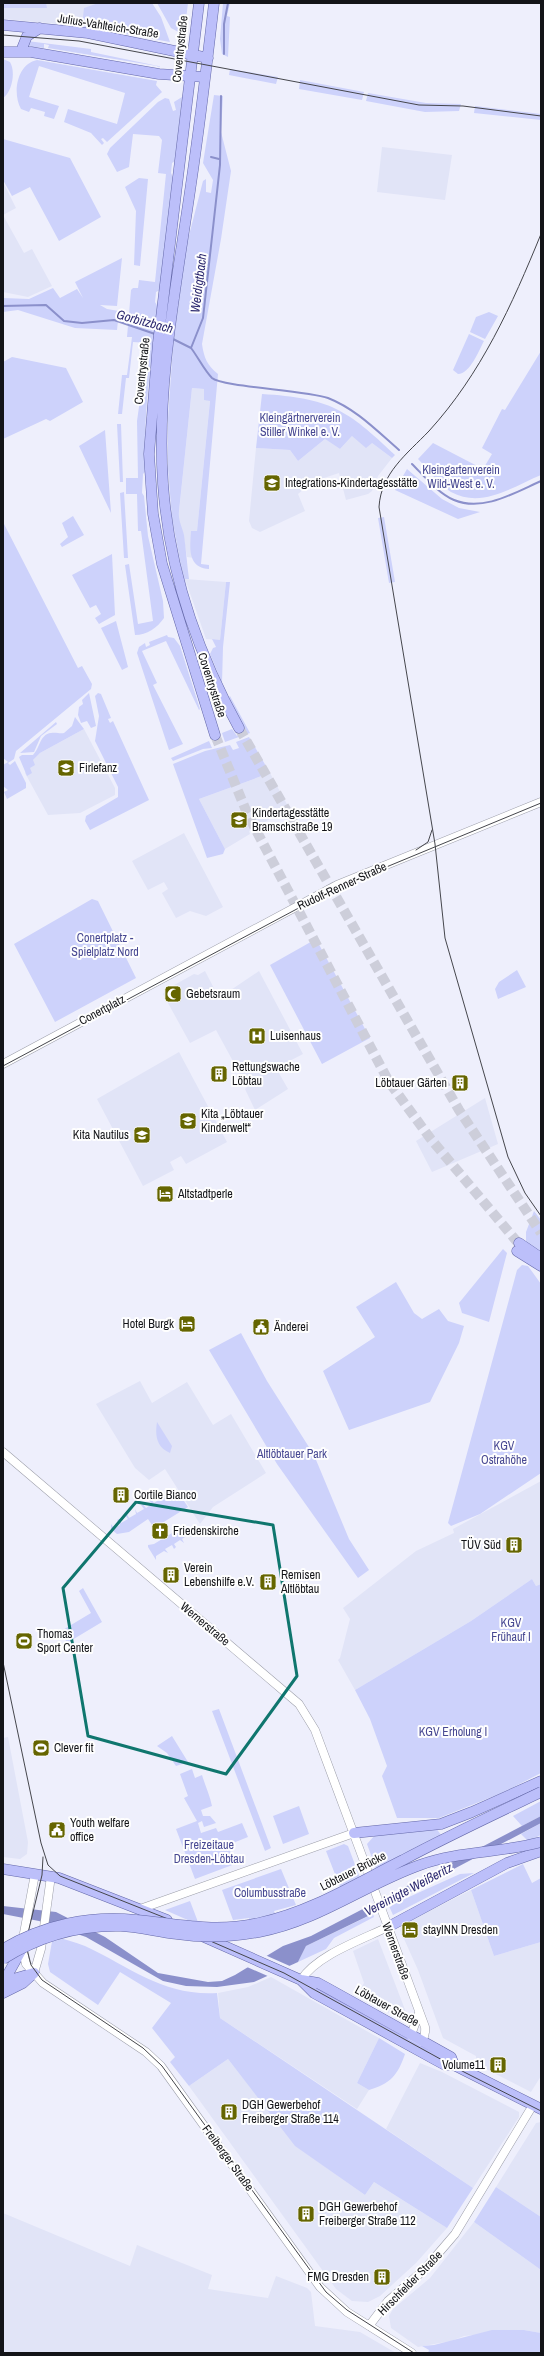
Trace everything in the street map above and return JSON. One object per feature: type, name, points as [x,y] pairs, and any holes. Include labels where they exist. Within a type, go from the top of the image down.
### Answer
[{"type":"main road","name":"Coventrystraße","points":[[199,3],[158,343],[150,426],[150,487],[162,564],[180,627],[215,735]]},
{"type":"main road","name":"Coventrystraße","points":[[214,3],[208,58],[169,346],[163,426],[163,484],[175,560],[192,623],[215,681],[239,728]]},
{"type":"main road","name":"Julius-Vahlteich-Straße","points":[[3,25],[88,34],[208,58]]},
{"type":"main road","points":[[21,51],[27,36],[40,28]]},
{"type":"main road","points":[[3,52],[21,51],[85,60],[159,74],[205,77]]},
{"type":"main road","points":[[180,627],[192,623]]},
{"type":"main road","points":[[541,1258],[518,1247],[541,1266]]},
{"type":"main road","points":[[354,1833],[441,1824],[472,1812],[541,1781]]},
{"type":"main road","name":"Löbtauer Brücke","points":[[3,1949],[45,1930],[91,1920],[129,1919],[206,1928],[238,1926],[272,1920],[323,1901],[470,1824],[541,1792]]},
{"type":"main road","name":"Löbtauer Brücke","points":[[3,1958],[47,1938],[90,1928],[120,1926],[205,1936],[239,1934],[275,1928],[312,1917],[397,1874],[424,1863],[457,1855],[516,1848],[541,1842]]},
{"type":"main road","points":[[386,1922],[507,1863],[541,1851]]},
{"type":"main road","points":[[3,1869],[51,1876],[168,1920]]},
{"type":"main road","name":"Löbtauer Straße","points":[[202,1936],[286,1972],[301,1980],[324,1986],[451,2057],[454,2065]]},
{"type":"main road","points":[[4,1981],[22,1951]]},
{"type":"main road","points":[[4,1981],[34,1973]]},
{"type":"main road","points":[[3,1993],[23,1983],[34,1973]]},
{"type":"main road","name":"Löbtauer Straße","points":[[301,1980],[314,1993],[413,2048],[445,2065],[454,2065],[537,2107]]},
{"type":"street","name":"Rudolf-Renner-Straße","points":[[150,985],[337,885],[541,802]]},
{"type":"street","name":"Conertplatz","points":[[3,1064],[150,985]]},
{"type":"street","name":"Wernerstraße","points":[[3,1452],[299,1704],[315,1730],[368,1872]]},
{"type":"street","points":[[140,1909],[354,1833]]},
{"type":"street","points":[[24,1933],[34,1874]]},
{"type":"street","points":[[34,1973],[38,1963],[43,1935],[51,1876]]},
{"type":"street","name":"Wernerstraße","points":[[374,1889],[419,2014],[423,2019],[426,2034],[422,2041]]},
{"type":"street","points":[[301,1980],[307,1971],[321,1960],[386,1922]]},
{"type":"street","name":"Freiberger Straße","points":[[22,1951],[26,1964],[43,1983],[146,2052],[161,2066],[320,2287],[340,2306],[412,2353]]},
{"type":"street","points":[[419,2014],[411,2035],[413,2048],[422,2041]]},
{"type":"street","name":"Hirschfelder Straße","points":[[369,2326],[388,2301],[440,2254],[455,2234],[537,2107]]},
{"type":"highlighted area","points":[[136,1502],[273,1525],[297,1676],[226,1774],[88,1736],[63,1588]]},
{"type":"shaded area","points":[[3,3],[98,3],[85,8],[82,26],[3,19]]},
{"type":"shaded area","points":[[382,147],[452,155],[445,200],[377,192]]},
{"type":"shaded area","points":[[3,182],[16,208],[3,215]]},
{"type":"shaded area","points":[[3,215],[24,253],[32,249],[52,286],[28,297],[3,292]]},
{"type":"shaded area","points":[[192,388],[205,389],[210,400],[197,531],[201,559],[187,557],[183,533],[178,521]]},
{"type":"shaded area","points":[[352,436],[372,443],[392,458],[378,476],[372,491],[368,494],[346,500],[339,473],[312,482],[298,494],[305,511],[260,532],[252,528],[249,521],[256,448],[290,450],[298,461],[325,439],[340,449]]},
{"type":"shaded area","points":[[185,579],[226,582],[220,640],[206,639]]},
{"type":"shaded area","name":"Firlefanz","points":[[84,729],[115,788],[115,795],[80,813],[48,815],[25,773],[30,763],[40,753]]},
{"type":"shaded area","name":"Kindertagesstätte Bramschstraße 19","points":[[270,773],[289,808],[249,831],[250,834],[225,849],[199,799]]},
{"type":"shaded area","points":[[184,833],[223,907],[206,916],[190,911],[176,918],[162,893],[168,889],[164,882],[148,890],[132,861]]},
{"type":"shaded area","name":"Luisenhaus","points":[[205,971],[219,998],[259,971],[303,1054],[276,1068],[288,1089],[255,1110],[245,1089],[247,1087],[216,1030],[190,1043],[163,994],[167,989],[194,974],[198,975]]},
{"type":"shaded area","points":[[179,1052],[227,1142],[186,1164],[181,1156],[170,1162],[174,1170],[143,1186],[97,1099]]},
{"type":"shaded area","points":[[485,1098],[498,1144],[432,1172],[416,1141]]},
{"type":"shaded area","points":[[140,1381],[152,1403],[187,1382],[213,1425],[231,1414],[266,1473],[213,1507],[200,1524],[165,1469],[149,1480],[135,1468],[96,1404]]},
{"type":"shaded area","points":[[541,1481],[541,1584],[536,1586],[532,1579],[471,1621],[355,1690],[338,1660],[340,1658],[350,1619],[343,1608],[416,1551],[454,1533],[453,1529]]},
{"type":"shaded area","points":[[8,1737],[28,1842],[27,1854],[20,1859],[3,1857],[3,1738]]},
{"type":"shaded area","points":[[471,1890],[494,1956],[541,1942],[541,2076],[531,2092],[476,2064],[476,2056],[443,2038],[418,1970],[400,1930],[402,1925]]},
{"type":"shaded area","points":[[378,1939],[407,2015],[402,2020],[357,1995],[364,1983],[353,1951]]},
{"type":"shaded area","points":[[271,1977],[379,2038],[357,2083],[369,2090],[357,2109],[220,2018],[218,1993],[248,1987]]},
{"type":"shaded area","points":[[228,2059],[296,2146],[365,2195],[374,2182],[447,2228],[416,2263],[380,2296],[368,2302],[352,2301],[336,2289],[189,2086]]},
{"type":"shaded area","points":[[420,2063],[442,2072],[519,2112],[519,2117],[473,2188],[386,2129]]},
{"type":"shaded area","points":[[541,2122],[541,2217],[496,2187],[536,2123]]},
{"type":"shaded area","points":[[3,2213],[130,2266],[137,2245],[212,2275],[208,2289],[268,2298],[276,2276],[307,2288],[311,2292],[315,2326],[360,2332],[396,2353],[3,2353]]},
{"type":"shaded area","points":[[474,2222],[541,2270],[541,2333],[524,2330],[464,2336],[451,2341],[418,2347],[391,2328],[389,2316],[393,2309],[430,2278]]},
{"type":"green space","points":[[3,3],[46,3],[47,8],[3,8]]},
{"type":"green space","points":[[98,3],[152,3],[161,17],[170,42],[82,26],[84,8]]},
{"type":"green space","points":[[157,3],[188,3],[184,35],[171,28]]},
{"type":"green space","points":[[223,3],[230,3],[227,16],[230,17],[228,57],[222,54],[220,39]]},
{"type":"green space","points":[[27,41],[91,49],[91,52],[163,67],[48,48],[49,45],[44,44],[44,48],[26,46]]},
{"type":"green space","points":[[3,59],[10,62],[13,76],[11,87],[3,98]]},
{"type":"green space","points":[[37,60],[157,81],[156,85],[162,92],[107,142],[103,138],[101,139],[104,143],[102,145],[91,133],[64,122],[68,109],[117,124],[125,93],[39,66],[29,97],[59,106],[54,119],[44,116],[45,112],[31,108],[29,112],[21,109],[17,95],[18,80],[25,67]]},
{"type":"green space","points":[[230,69],[278,77],[276,84],[229,75]]},
{"type":"green space","points":[[300,80],[364,92],[362,100],[299,89]]},
{"type":"green space","points":[[368,93],[426,103],[461,104],[459,111],[425,112],[366,101]]},
{"type":"green space","points":[[214,95],[223,96],[221,132],[231,171],[221,239],[202,344],[207,361],[218,374],[201,564],[209,565],[209,569],[202,568],[193,561],[190,550],[191,531],[197,531],[210,401],[204,400],[204,389],[192,388],[179,511],[185,541],[189,579],[185,579],[189,596],[181,566],[172,518],[168,469],[168,418],[173,346],[186,247],[203,181],[206,179],[206,192],[211,193],[213,180],[203,163]]},
{"type":"green space","points":[[182,97],[175,161],[172,163],[171,173],[173,177],[160,290],[156,292],[155,302],[158,307],[148,389],[145,430],[145,472],[143,474],[142,493],[144,496],[148,536],[163,601],[164,618],[151,630],[144,634],[135,635],[125,565],[129,564],[138,624],[153,621],[141,531],[138,531],[137,494],[126,494],[126,478],[138,478],[137,421],[148,343],[133,342],[129,378],[126,378],[122,414],[118,414],[122,375],[127,375],[132,337],[127,337],[131,290],[133,288],[138,288],[139,280],[155,282],[166,174],[158,173],[162,140],[159,136],[133,134],[129,167],[117,172],[107,154],[110,148],[158,102],[165,98],[169,99],[173,111],[176,110],[174,102]]},
{"type":"green space","points":[[475,106],[541,114],[541,120],[474,113]]},
{"type":"green space","points":[[3,139],[70,158],[101,217],[59,241],[30,187],[12,196],[3,180]]},
{"type":"green space","points":[[139,178],[148,179],[140,266],[134,265],[136,211],[125,187]]},
{"type":"green space","points":[[122,258],[117,306],[100,305],[107,309],[119,311],[117,330],[75,328],[18,310],[3,312],[3,298],[29,299],[53,288],[60,298],[77,289],[83,298],[75,282]]},
{"type":"green space","points":[[489,312],[498,316],[485,339],[470,332],[476,317]]},
{"type":"green space","points":[[469,334],[484,341],[470,366],[462,373],[458,374],[453,370]]},
{"type":"green space","points":[[541,351],[541,475],[508,490],[485,497],[463,497],[451,492],[438,481],[418,459],[433,443],[483,469],[492,454],[482,448],[502,409],[505,410]]},
{"type":"green space","points":[[12,357],[66,368],[83,402],[50,421],[46,419],[3,439],[3,362]]},
{"type":"green space","name":"Kleingärtnerverein Stiller Winkel e. V.","points":[[262,394],[304,399],[321,403],[336,409],[363,427],[395,455],[392,458],[372,443],[366,448],[352,436],[340,449],[325,439],[298,461],[290,450],[256,448]]},
{"type":"green space","points":[[117,424],[121,424],[123,482],[120,482]]},
{"type":"green space","points":[[105,430],[111,513],[79,446]]},
{"type":"green space","name":"Kleingartenverein Wild-West e. V.","points":[[407,469],[442,499],[459,508],[480,512],[458,519],[395,490]]},
{"type":"green space","points":[[124,492],[128,558],[124,558],[120,493]]},
{"type":"green space","points":[[73,516],[84,535],[62,547],[60,544],[68,537],[62,523]]},
{"type":"green space","points":[[384,517],[395,582],[389,583],[378,518]]},
{"type":"green space","points":[[3,522],[78,668],[82,666],[92,684],[91,689],[16,751],[14,759],[8,763],[10,765],[15,761],[26,783],[26,788],[7,799],[4,792],[8,790],[3,786],[3,765],[8,762],[3,758]]},
{"type":"green space","points":[[112,554],[115,615],[99,624],[95,618],[101,614],[96,605],[90,608],[72,575]]},
{"type":"green space","points":[[226,582],[230,582],[223,647],[222,683],[210,654],[213,648],[216,647],[212,639],[220,640]]},
{"type":"green space","points":[[116,621],[128,667],[122,670],[101,628]]},
{"type":"green space","points":[[167,635],[168,637],[174,638],[180,646],[200,709],[199,710],[166,641],[142,651],[157,683],[153,685],[183,744],[169,750],[137,653],[139,647],[145,643],[146,647],[150,645],[149,642]]},
{"type":"green space","points":[[89,693],[96,726],[91,728],[87,721],[81,723],[78,715],[79,707],[83,704],[82,700]]},
{"type":"green space","points":[[98,693],[101,694],[111,718],[108,719],[110,723],[113,721],[149,800],[90,830],[85,821],[86,816],[118,797],[118,787],[95,741],[99,716],[95,696]]},
{"type":"green space","points":[[230,696],[250,733],[225,742],[222,733],[232,729],[237,736],[241,732],[229,697]]},
{"type":"green space","points":[[75,717],[84,729],[40,753],[33,760],[35,765],[30,768],[32,773],[27,776],[19,757],[22,755],[33,755],[42,739],[47,734],[64,733],[72,726]]},
{"type":"green space","points":[[56,722],[57,724],[41,736],[34,752],[20,753]]},
{"type":"green space","points":[[249,737],[270,773],[199,799],[225,849],[223,854],[207,858],[173,764],[205,751],[230,745],[233,750],[239,748],[236,742]]},
{"type":"green space","points":[[209,741],[212,748],[203,749],[173,761],[171,758]]},
{"type":"green space","name":"Conertplatz - Spielplatz Nord","points":[[92,899],[98,901],[136,978],[55,1022],[14,944]]},
{"type":"green space","points":[[316,939],[370,1038],[322,1064],[270,965]]},
{"type":"green space","points":[[517,970],[526,987],[498,999],[495,989],[499,982]]},
{"type":"green space","points":[[534,1211],[541,1220],[541,1255],[526,1241],[526,1232]]},
{"type":"green space","points":[[503,1249],[507,1253],[489,1322],[462,1313],[459,1303]]},
{"type":"green space","name":"KGV Ostrahöhe","points":[[522,1265],[528,1266],[541,1284],[541,1473],[480,1514],[451,1526],[448,1523],[517,1270]]},
{"type":"green space","points":[[396,1282],[414,1313],[422,1319],[439,1309],[448,1321],[464,1326],[459,1343],[430,1402],[349,1430],[323,1371],[375,1337],[356,1307]]},
{"type":"green space","name":"Altlöbtauer Park","points":[[241,1333],[267,1381],[314,1455],[349,1539],[369,1570],[358,1578],[277,1464],[209,1350]]},
{"type":"green space","points":[[157,1422],[172,1446],[170,1453],[159,1444],[156,1431]]},
{"type":"green space","points":[[158,1495],[165,1495],[172,1500],[180,1495],[188,1507],[154,1528],[148,1519],[129,1532],[117,1534],[111,1529],[111,1524],[114,1528],[120,1525],[117,1520],[119,1519],[121,1523],[128,1519],[125,1515],[127,1514],[129,1518],[136,1514],[135,1509],[137,1513],[144,1509],[141,1505],[143,1504],[146,1508],[152,1504],[149,1500],[151,1499],[154,1503],[160,1499]]},
{"type":"green space","points":[[201,1527],[196,1535],[193,1531],[190,1534],[192,1537],[188,1535],[182,1539],[184,1543],[180,1540],[174,1544],[176,1547],[174,1549],[172,1545],[165,1549],[168,1553],[164,1551],[156,1556],[156,1560],[148,1547],[148,1545],[154,1544],[177,1530],[180,1534],[190,1528]]},
{"type":"green space","name":"KGV Erholung I","points":[[532,1579],[536,1586],[541,1584],[541,1773],[502,1793],[439,1818],[397,1818],[382,1776],[387,1766],[370,1719],[355,1690],[471,1621]]},
{"type":"green space","points":[[83,1588],[102,1622],[67,1643],[61,1631],[91,1613],[79,1591]]},
{"type":"green space","points":[[219,1709],[271,1848],[265,1851],[212,1711]]},
{"type":"green space","points":[[172,1736],[188,1762],[176,1766],[167,1753],[157,1746]]},
{"type":"green space","name":"Freizeitaue Dresden-Löbtau","points":[[192,1769],[195,1778],[202,1775],[212,1806],[201,1810],[203,1816],[210,1816],[216,1823],[204,1827],[202,1821],[198,1823],[201,1833],[216,1828],[218,1832],[242,1823],[248,1837],[228,1845],[235,1864],[195,1879],[176,1829],[197,1821],[184,1798],[188,1796],[180,1774]]},
{"type":"green space","points":[[541,1801],[541,1816],[522,1826],[513,1816]]},
{"type":"green space","points":[[299,1806],[309,1834],[283,1844],[273,1816]]},
{"type":"green space","points":[[541,1823],[541,1835],[528,1841],[521,1834]]},
{"type":"green space","points":[[436,1828],[441,1835],[376,1869],[367,1844],[375,1835]]},
{"type":"green space","points":[[344,1844],[348,1846],[360,1878],[340,1887],[326,1851]]},
{"type":"green space","points":[[523,1864],[532,1883],[541,1878],[541,1942],[494,1956],[471,1890]]},
{"type":"green space","name":"Columbusstraße","points":[[281,1869],[296,1905],[274,1911],[282,1931],[254,1935],[249,1918],[233,1920],[222,1890]]},
{"type":"green space","points":[[474,1873],[393,1915],[389,1906],[460,1874]]},
{"type":"green space","points":[[190,1901],[198,1922],[190,1921],[165,1910]]},
{"type":"green space","points":[[373,1914],[374,1917],[334,1938],[326,1949],[298,1962],[306,1946]]},
{"type":"green space","points":[[53,1936],[85,1946],[148,1979],[164,1985],[180,1990],[198,1993],[217,1993],[220,2018],[473,2188],[447,2228],[374,2182],[365,2195],[295,2146],[228,2059],[189,2086],[170,2062],[175,2057],[152,2028],[171,2003],[120,1972],[98,2005],[50,1972],[48,1964]]},
{"type":"green space","points":[[379,2038],[405,2054],[396,2073],[388,2082],[369,2090],[357,2083]]},
{"type":"green space","points":[[496,2187],[541,2217],[541,2270],[474,2222]]},
{"type":"green space","points":[[492,2330],[524,2330],[541,2333],[541,2353],[428,2353],[429,2350],[422,2346],[434,2345]]},
{"type":"water","name":"Vereinigte Weißeritz","points":[[541,1816],[541,1823],[399,1898],[395,1903],[306,1946],[298,1962],[254,1982],[217,1987],[186,1986],[163,1981],[86,1937],[39,1921],[3,1914],[3,1906],[56,1912],[105,1937],[158,1973],[208,1982],[222,1981],[235,1975],[283,1946],[311,1936]]},
{"type":"pier","points":[[265,1955],[292,1967],[270,1977],[247,1967]]},
{"type":"waterway","name":"Weidigtbach","points":[[224,54],[224,24],[228,3]]},
{"type":"waterway","name":"Weidigtbach","points":[[221,96],[220,165],[203,318],[191,348],[212,378],[231,384],[317,395],[328,398],[357,414],[399,450]]},
{"type":"waterway","points":[[211,157],[219,159]]},
{"type":"waterway","name":"Gorbitzbach","points":[[3,306],[46,305],[64,321],[82,323],[114,320],[155,334]]},
{"type":"waterway","name":"Gorbitzbach","points":[[171,338],[191,348]]},
{"type":"waterway","name":"Weidigtbach","points":[[412,464],[442,493],[454,500],[465,503],[476,504],[498,500],[541,481]]},
{"type":"tunnel","points":[[239,728],[459,1110],[541,1233]]},
{"type":"tunnel","points":[[215,735],[247,813],[389,1082],[430,1138],[524,1250]]},
{"type":"tram line","points":[[3,35],[79,41],[419,105],[463,106],[541,116]]},
{"type":"tram line","points":[[541,234],[507,313],[480,362],[448,409],[396,465],[385,484],[379,507],[435,844],[445,938],[508,1157],[525,1193],[541,1216]]},
{"type":"tram line","points":[[3,1066],[338,887],[541,803]]},
{"type":"tram line","points":[[416,850],[428,842],[432,830]]},
{"type":"tram line","points":[[3,1662],[41,1843],[48,1865],[60,1876],[173,1921]]},
{"type":"tram line","points":[[28,1933],[42,1875],[43,1857]]},
{"type":"tram line","points":[[208,1940],[284,1973],[464,2072],[541,2111]]},
{"type":"tram line","points":[[27,1949],[31,1965],[42,1980],[143,2048],[162,2066],[326,2292],[347,2310],[414,2353]]},
{"type":"place","name":"Integrations-Kindertagesstätte","points":[[272,483]]},
{"type":"place","name":"Firlefanz","points":[[66,768]]},
{"type":"place","name":"Kindertagesstätte Bramschstraße 19","points":[[239,820]]},
{"type":"place","name":"Gebetsraum","points":[[173,994]]},
{"type":"place","name":"Luisenhaus","points":[[257,1036]]},
{"type":"place","name":"Rettungswache Löbtau","points":[[219,1074]]},
{"type":"place","name":"Löbtauer Gärten","points":[[460,1083]]},
{"type":"place","name":"Kita „Löbtauer Kinderwelt“","points":[[188,1121]]},
{"type":"place","name":"Kita Nautilus","points":[[142,1135]]},
{"type":"place","name":"Altstadtperle","points":[[165,1194]]},
{"type":"place","name":"Hotel Burgk","points":[[187,1324]]},
{"type":"place","name":"Änderei","points":[[261,1327]]},
{"type":"place","name":"Cortile Bianco","points":[[121,1495]]},
{"type":"place","name":"Friedenskirche","points":[[160,1531]]},
{"type":"place","name":"TÜV Süd","points":[[514,1545]]},
{"type":"place","name":"Verein Lebenshilfe e.V.","points":[[171,1575]]},
{"type":"place","name":"Remisen Altlöbtau","points":[[268,1582]]},
{"type":"place","name":"Thomas Sport Center","points":[[24,1641]]},
{"type":"place","name":"Clever fit","points":[[41,1748]]},
{"type":"place","name":"Youth welfare office","points":[[57,1830]]},
{"type":"place","name":"stayINN Dresden","points":[[410,1930]]},
{"type":"place","name":"Volume11","points":[[498,2065]]},
{"type":"place","name":"DGH Gewerbehof Freiberger Straße 114","points":[[229,2112]]},
{"type":"place","name":"DGH Gewerbehof Freiberger Straße 112","points":[[306,2214]]},
{"type":"place","name":"FMG Dresden","points":[[382,2277]]},
{"type":"park label","name":"KGV Frühauf I","points":[[511,1630]]}]
